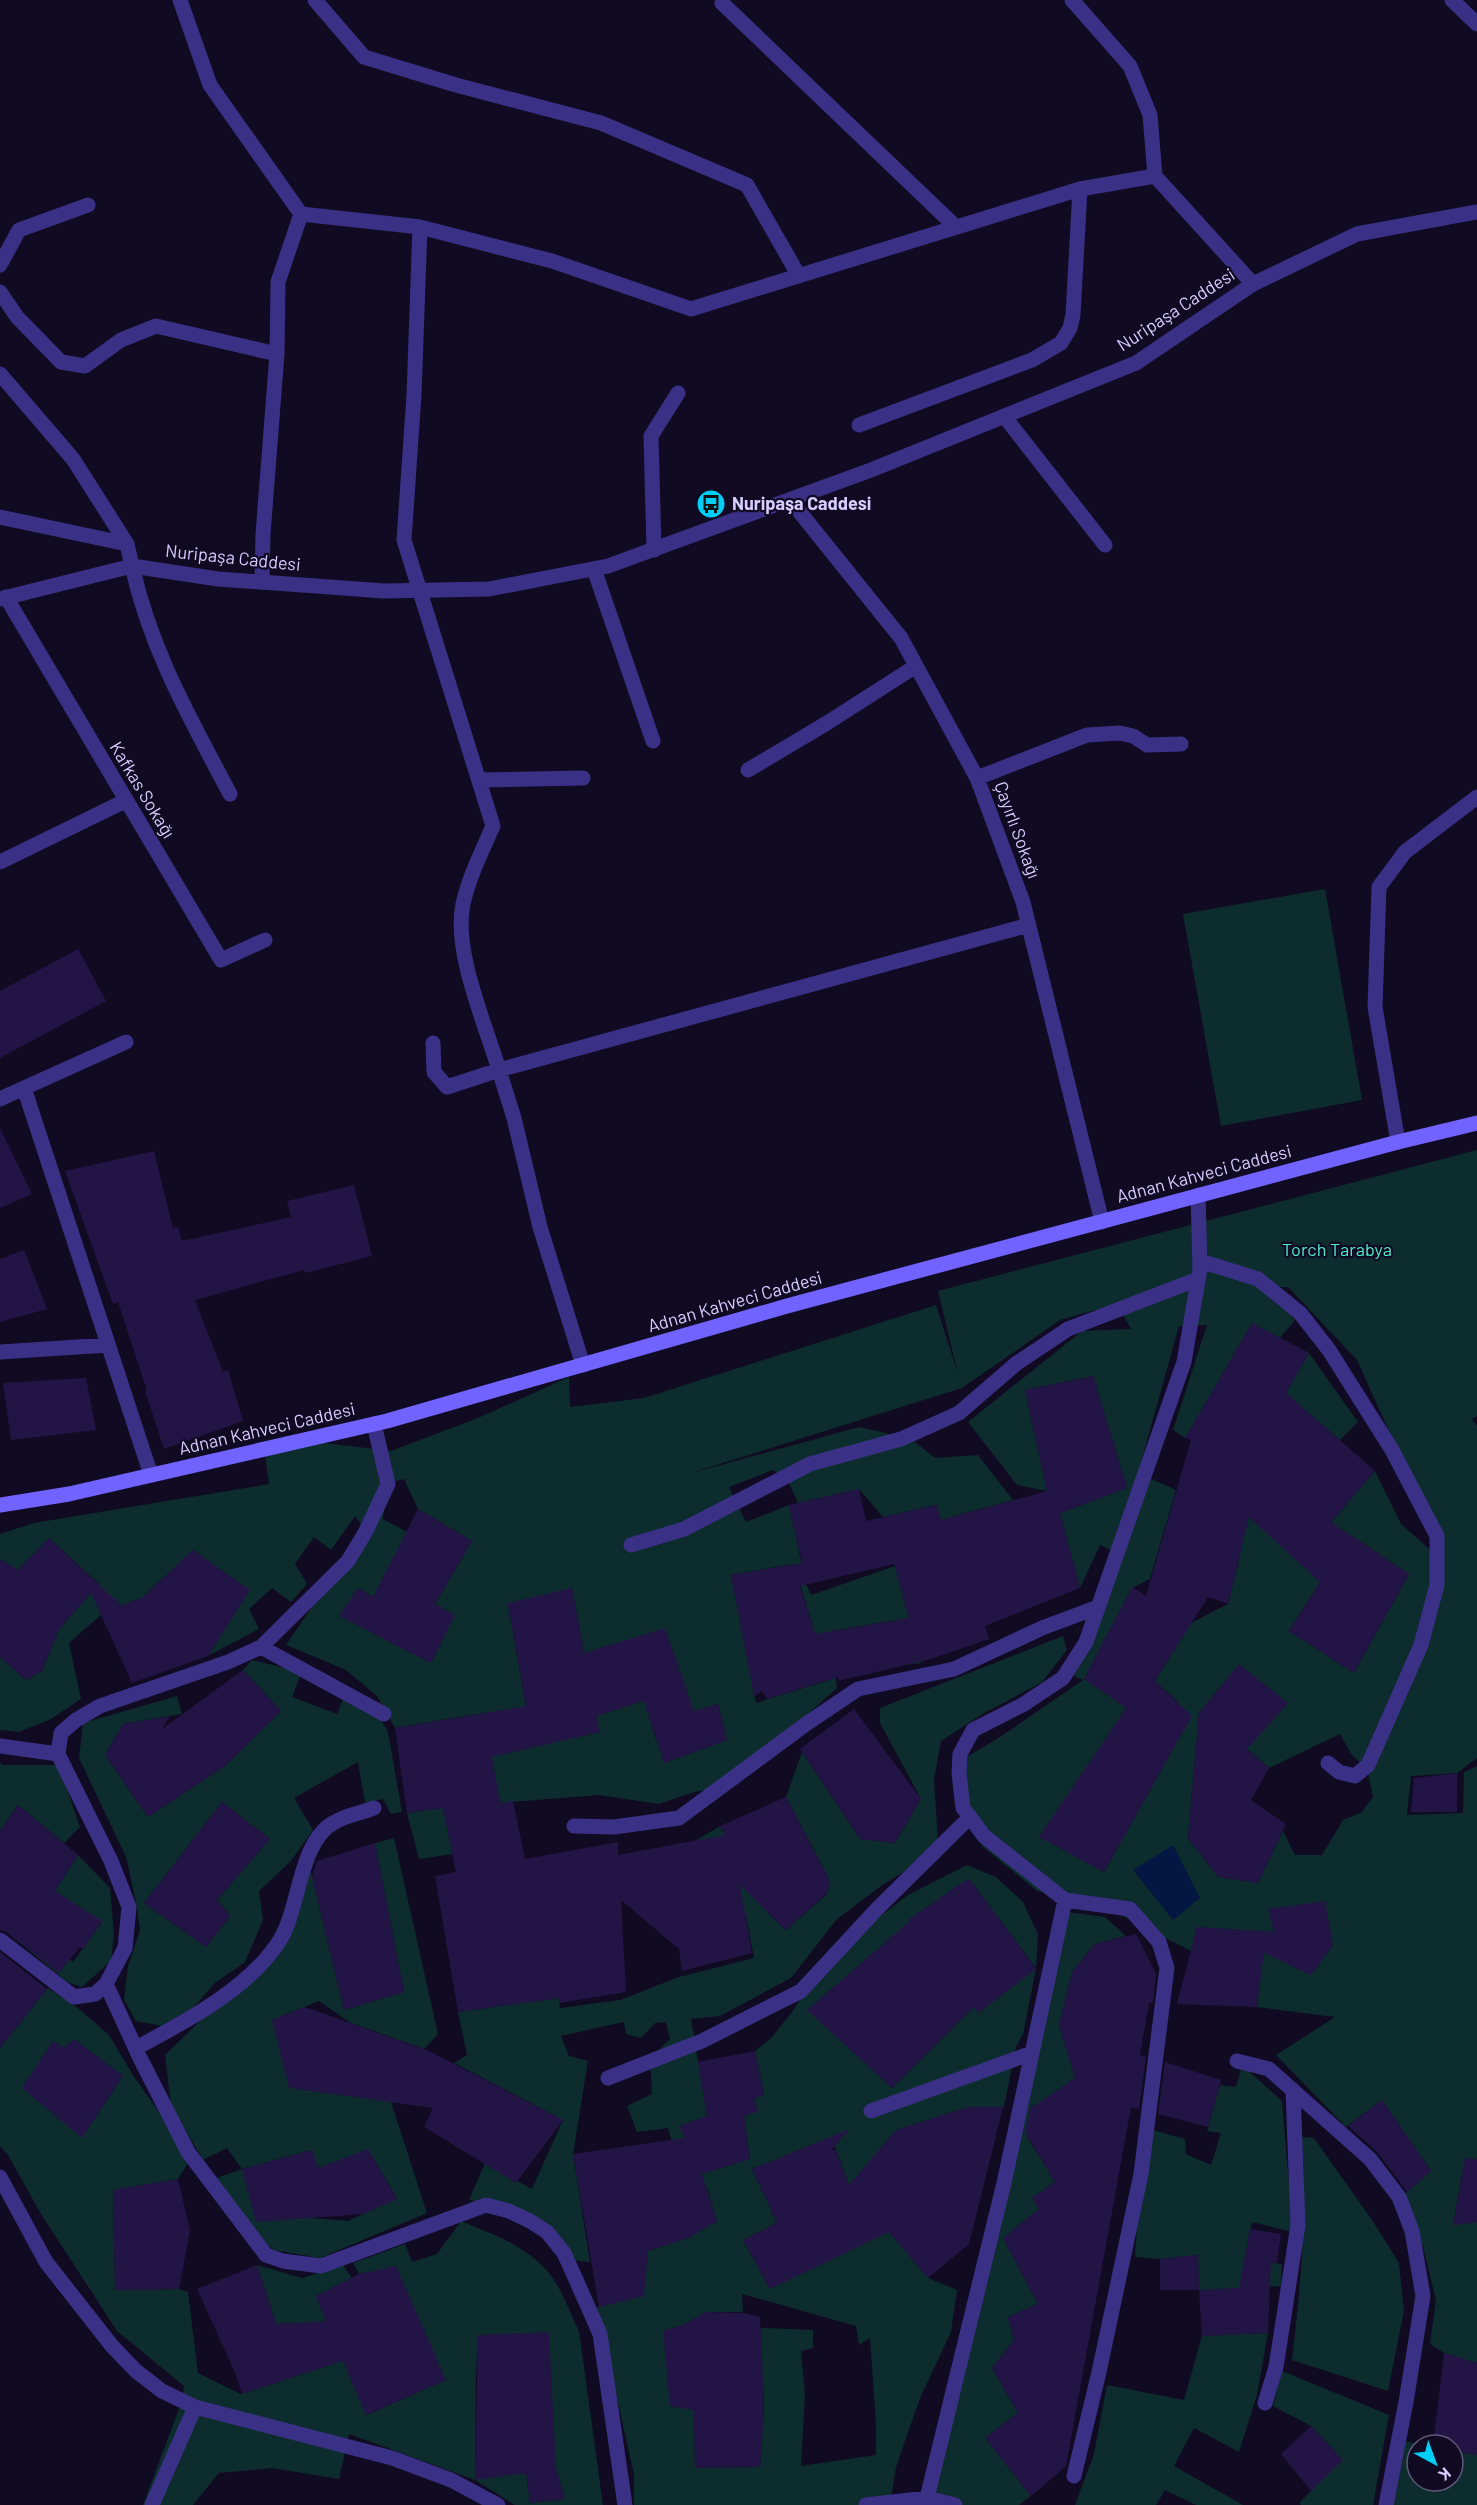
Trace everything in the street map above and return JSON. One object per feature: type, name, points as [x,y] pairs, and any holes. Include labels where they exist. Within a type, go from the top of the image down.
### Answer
[{"type":"main road","name":"Adnan Kahveci Caddesi","points":[[0,1505],[69,1494],[374,1424],[799,1303],[1398,1142],[1477,1123]]},
{"type":"street","points":[[180,0],[210,85],[301,214],[420,227],[552,261],[692,309],[1080,189],[1155,176]]},
{"type":"street","points":[[315,0],[364,57],[456,85],[601,123],[747,184],[799,276]]},
{"type":"street","points":[[723,0],[722,3],[956,227]]},
{"type":"street","points":[[1072,0],[1130,66],[1150,115],[1155,176],[1252,284]]},
{"type":"street","points":[[1452,0],[1477,24]]},
{"type":"street","points":[[859,425],[1032,360],[1061,343],[1070,328],[1073,315],[1080,189]]},
{"type":"street","points":[[0,265],[19,230],[88,205]]},
{"type":"street","name":"Nuripaşa Caddesi","points":[[132,566],[218,579],[384,591],[489,589],[594,569],[654,550],[790,500],[1136,363],[1252,284],[1357,234],[1477,212]]},
{"type":"street","points":[[262,582],[263,534],[277,354],[278,282],[301,214]]},
{"type":"street","points":[[420,227],[414,395],[404,540],[493,826],[467,888],[462,906],[463,952],[514,1118],[540,1227],[583,1365]]},
{"type":"street","points":[[0,292],[17,317],[61,362],[85,366],[121,340],[156,326],[277,354]]},
{"type":"street","points":[[0,374],[73,459],[127,544],[144,617],[158,654],[230,794]]},
{"type":"street","points":[[654,550],[651,436],[678,393]]},
{"type":"street","points":[[1004,416],[1105,545]]},
{"type":"street","name":"Çayırlı Sokağı","points":[[790,500],[901,638],[977,778],[1023,902],[1102,1222]]},
{"type":"street","points":[[0,518],[127,544]]},
{"type":"street","points":[[3,598],[132,566]]},
{"type":"street","points":[[594,569],[653,741]]},
{"type":"street","name":"Kafkas Sokağı","points":[[3,598],[221,960],[265,940]]},
{"type":"street","points":[[748,770],[916,666]]},
{"type":"street","points":[[977,778],[1086,735],[1119,733],[1133,736],[1147,745],[1181,744]]},
{"type":"street","points":[[479,780],[582,778]]},
{"type":"street","points":[[1398,1142],[1375,1007],[1379,887],[1405,852],[1477,797]]},
{"type":"street","points":[[0,862],[125,801]]},
{"type":"street","points":[[434,1042],[434,1072],[447,1088],[499,1070],[1029,925]]},
{"type":"street","points":[[0,1099],[126,1042]]},
{"type":"street","points":[[24,1088],[152,1475]]},
{"type":"street","points":[[1074,2476],[1100,2372],[1141,2174],[1167,1968],[1159,1942],[1130,1909],[1065,1900],[984,1836],[963,1808],[959,1773],[960,1754],[973,1730],[1024,1704],[1063,1678],[1086,1642],[1184,1362],[1200,1261],[1198,1196]]},
{"type":"street","points":[[1200,1261],[1258,1279],[1300,1313],[1329,1350],[1392,1450],[1437,1536],[1437,1585],[1421,1646],[1368,1765],[1355,1776],[1339,1772],[1328,1763]]},
{"type":"street","points":[[631,1545],[684,1529],[810,1464],[901,1439],[959,1413],[1017,1363],[1068,1329],[1198,1279]]},
{"type":"street","points":[[0,1352],[108,1345]]},
{"type":"street","points":[[0,1940],[74,1997],[95,1994],[106,1984],[125,1948],[129,1907],[111,1861],[57,1754],[61,1733],[76,1720],[100,1706],[228,1662],[261,1647],[348,1561],[366,1531],[388,1484],[374,1424]]},
{"type":"street","points":[[574,1826],[614,1827],[679,1818],[806,1724],[858,1689],[954,1669],[1042,1628],[1098,1607]]},
{"type":"street","points":[[261,1647],[384,1713]]},
{"type":"street","points":[[0,1746],[57,1754]]},
{"type":"street","points":[[136,2048],[198,2015],[257,1968],[281,1939],[313,1843],[333,1822],[374,1808]]},
{"type":"street","points":[[608,2078],[702,2041],[801,1991],[876,1910],[970,1817]]},
{"type":"street","points":[[927,2498],[1004,2183],[1065,1900]]},
{"type":"street","points":[[106,1984],[188,2151],[266,2255],[283,2261],[321,2266],[486,2205],[509,2211],[547,2232],[564,2253],[600,2334],[625,2505]]},
{"type":"street","points":[[871,2112],[1032,2053]]},
{"type":"street","points":[[1237,2061],[1269,2069],[1370,2159],[1399,2197],[1412,2230],[1423,2296],[1386,2505]]},
{"type":"street","points":[[1265,2403],[1276,2367],[1298,2224],[1293,2090]]},
{"type":"street","points":[[0,2176],[46,2262],[111,2346],[136,2371],[162,2391],[195,2407],[392,2458],[452,2480],[498,2505]]},
{"type":"street","points":[[152,2505],[195,2407]]},
{"type":"street","points":[[866,2505],[927,2498],[955,2505]]},
{"type":"green space","points":[[1325,889],[1362,1100],[1221,1126],[1183,914]]},
{"type":"green space","name":"Torch Tarabya","points":[[1477,1150],[1477,1416],[1472,1419],[1477,1426],[1477,1758],[1457,1773],[1411,1776],[1407,1815],[1463,1813],[1464,1772],[1477,1766],[1477,2174],[1462,2173],[1453,2225],[1477,2222],[1477,2363],[1444,2353],[1430,2344],[1436,2300],[1423,2247],[1401,2197],[1431,2171],[1382,2100],[1346,2127],[1276,2055],[1335,2017],[1257,2007],[1265,1932],[1197,1927],[1191,1951],[1099,1904],[1037,1891],[982,1846],[963,1812],[965,1758],[1083,1680],[1074,1676],[1124,1556],[1100,1545],[1080,1588],[1060,1513],[1127,1488],[1093,1376],[1025,1390],[1047,1491],[1017,1485],[968,1422],[1082,1331],[1131,1329],[1117,1304],[1060,1320],[962,1388],[688,1474],[859,1427],[911,1439],[935,1458],[978,1455],[1013,1500],[941,1520],[936,1505],[883,1517],[859,1489],[798,1503],[788,1481],[773,1470],[729,1487],[746,1522],[789,1505],[806,1584],[811,1595],[895,1566],[921,1663],[904,1665],[896,1620],[831,1631],[837,1688],[726,1787],[694,1792],[659,1804],[599,1795],[500,1803],[484,1713],[395,1728],[377,1696],[346,1670],[286,1645],[309,1611],[371,1537],[355,1516],[331,1550],[314,1537],[295,1564],[307,1584],[291,1602],[272,1588],[249,1609],[259,1629],[208,1656],[249,1590],[193,1550],[143,1597],[101,1615],[69,1643],[81,1699],[51,1719],[19,1732],[0,1730],[0,1657],[26,1680],[42,1671],[59,1629],[99,1584],[49,1538],[18,1570],[0,1559],[0,1534],[34,1523],[269,1484],[265,1456],[316,1442],[391,1451],[478,1418],[569,1377],[570,1407],[644,1398],[936,1305],[958,1374],[938,1291]],"holes":[[[1264,1287],[1288,1287],[1357,1360],[1402,1460],[1436,1555],[1401,1524],[1375,1471],[1298,1561],[1245,1513],[1217,1546],[1240,1556],[1228,1604],[1191,1623],[1155,1681],[1177,1701],[1162,1732],[1084,1679],[1132,1588],[1150,1579],[1176,1490],[1138,1473],[1179,1326],[1207,1325],[1173,1430],[1185,1438],[1252,1324],[1280,1338],[1295,1320]],[[404,1479],[418,1509],[472,1541],[435,1604],[454,1615],[431,1663],[340,1616],[358,1588],[373,1597],[407,1532],[383,1519],[386,1483]],[[1350,1535],[1409,1574],[1354,1673],[1289,1631]],[[794,1564],[829,1680],[756,1703],[731,1575]],[[572,1588],[599,1732],[533,1747],[508,1604]],[[1239,1665],[1247,1749],[1269,1768],[1340,1734],[1351,1754],[1367,1769],[1373,1797],[1361,1813],[1343,1820],[1322,1855],[1295,1855],[1283,1831],[1258,1883],[1218,1877],[1188,1838],[1199,1713]],[[718,1704],[727,1740],[664,1763],[651,1724]],[[1108,1735],[1164,1765],[1104,1872],[1040,1837]],[[1333,1945],[1311,1975],[1282,1961]]]},
{"type":"green space","points":[[1309,1353],[1358,1422],[1340,1440],[1312,1416],[1244,1462]]},
{"type":"green space","points":[[1063,1636],[1067,1650],[1042,1682],[981,1715],[941,1741],[934,1780],[938,1842],[929,1856],[881,1886],[837,1919],[791,1978],[720,2016],[691,2019],[707,2116],[680,2126],[701,2174],[750,2159],[744,2116],[758,2111],[754,2099],[764,2094],[755,2051],[771,2038],[792,2012],[830,1954],[908,1895],[967,1865],[996,1877],[1023,1902],[1038,1934],[1036,1969],[1023,2034],[1016,2047],[1004,2107],[969,2107],[896,2130],[876,2154],[880,2221],[928,2278],[957,2290],[951,2332],[920,2398],[896,2467],[890,2505],[634,2505],[634,2475],[597,2307],[643,2296],[648,2251],[691,2236],[717,2221],[707,2188],[684,2186],[668,2128],[637,2132],[627,2106],[652,2094],[650,2058],[670,2039],[666,2022],[655,2023],[641,2038],[626,2034],[624,2022],[561,2036],[569,2056],[588,2061],[573,2154],[590,2262],[572,2260],[514,2211],[469,2200],[485,2163],[532,2189],[563,2120],[454,2063],[467,2055],[458,2012],[528,2002],[550,1855],[560,2008],[620,2000],[679,1977],[754,1958],[746,1916],[695,1841],[720,1826],[769,1914],[786,1930],[828,1893],[830,1881],[786,1797],[802,1752],[860,1839],[895,1843],[921,1799],[880,1723],[880,1708]],"holes":[[[969,1879],[1036,1968],[978,2013]],[[880,1947],[954,2027],[892,2088],[808,2010]],[[831,2137],[854,2198],[770,2289],[743,2240],[777,2223],[752,2169]],[[742,2294],[856,2326],[859,2345],[870,2338],[876,2455],[801,2466],[805,2394],[801,2351],[813,2348],[813,2330],[760,2328],[764,2406],[760,2467],[695,2468],[694,2410],[670,2405],[664,2331],[683,2325],[706,2312],[743,2312]]]},
{"type":"green space","points":[[252,1660],[302,1672],[292,1697],[337,1714],[348,1688],[369,1698],[388,1732],[402,1812],[391,1814],[383,1799],[365,1803],[358,1762],[294,1798],[313,1830],[291,1861],[259,1891],[263,1920],[245,1962],[215,1983],[194,2007],[162,2026],[136,2021],[124,2000],[128,1966],[140,1930],[136,1902],[126,1857],[79,1758],[83,1723],[177,1696],[182,1714],[123,1724],[105,1755],[148,1817],[225,1766],[281,1711],[243,1670]],"holes":[[[222,1802],[270,1839],[217,1900],[230,1916],[206,1947],[144,1903]]]},
{"type":"green space","points":[[0,1763],[3,1765],[59,1765],[80,1827],[64,1843],[18,1805],[0,1831]]},
{"type":"green space","points":[[443,1808],[453,1854],[419,1859],[407,1813]]},
{"type":"green space","points":[[394,1838],[438,2034],[424,2049],[349,2022],[319,2001],[272,2020],[391,2102],[427,2213],[320,2258],[274,2250],[247,2228],[211,2180],[242,2169],[227,2148],[203,2160],[171,2106],[165,2055],[261,1962],[309,1863],[344,2010],[404,1992],[375,1843]],"holes":[[[311,2150],[318,2168],[368,2150],[397,2198],[348,2221],[312,2218],[242,2169]]]},
{"type":"green space","points":[[78,1855],[110,1888],[114,1934],[111,1961],[82,1987],[67,1982],[0,1926],[0,1908],[73,1962],[102,1922],[55,1891]]},
{"type":"green space","points":[[1067,1912],[1105,1917],[1126,1936],[1095,1944],[1072,1972],[1059,2025],[1075,2078],[1032,2108],[1028,2138],[1055,2182],[1032,2198],[1039,2209],[1003,2238],[1038,2304],[1008,2317],[1014,2340],[992,2368],[1018,2413],[985,2438],[1031,2496],[1019,2505],[939,2505],[930,2492]]},
{"type":"green space","points":[[48,1988],[78,2008],[109,2035],[133,2075],[191,2158],[178,2179],[113,2190],[115,2290],[179,2289],[188,2292],[198,2373],[241,2394],[314,2370],[300,2323],[276,2324],[257,2265],[302,2278],[343,2265],[352,2278],[316,2296],[367,2415],[445,2380],[359,2274],[353,2263],[405,2244],[412,2262],[437,2254],[461,2221],[508,2242],[530,2255],[554,2279],[579,2331],[603,2505],[515,2505],[475,2480],[349,2434],[339,2479],[272,2468],[219,2473],[193,2505],[143,2505],[183,2398],[184,2386],[117,2331],[41,2214],[8,2155],[0,2146],[0,2048]],"holes":[[[74,2039],[123,2076],[82,2137],[23,2088],[53,2041],[64,2048]],[[479,2335],[556,2469],[565,2499],[530,2503],[526,2473],[475,2479],[476,2374]]]},
{"type":"green space","points":[[1242,2065],[1282,2101],[1293,2232],[1252,2222],[1245,2259],[1282,2264],[1281,2286],[1199,2290],[1198,2255],[1160,2259],[1135,2257],[1139,2194],[1153,2130],[1185,2139],[1186,2154],[1211,2165],[1221,2133],[1207,2131],[1220,2085],[1236,2087]]},
{"type":"green space","points":[[1302,2137],[1314,2138],[1374,2223],[1399,2263],[1404,2311],[1388,2391],[1292,2360],[1302,2248],[1304,2193]]},
{"type":"green space","points":[[1268,2333],[1257,2395],[1239,2452],[1194,2428],[1174,2466],[1243,2505],[1196,2505],[1165,2490],[1156,2505],[1075,2505],[1094,2454],[1107,2385],[1184,2400],[1202,2336]]},
{"type":"green space","points":[[1282,2371],[1389,2415],[1373,2505],[1301,2505],[1300,2502],[1342,2460],[1311,2426],[1273,2406]]},
{"type":"green space","points":[[1405,2441],[1405,2493],[1465,2493],[1465,2453],[1477,2455],[1477,2505],[1391,2505]]},
{"type":"water","points":[[1173,1845],[1200,1898],[1173,1920],[1133,1870]]},
{"type":"building","points":[[78,949],[106,1001],[0,1058],[0,991]]},
{"type":"building","points":[[0,1128],[32,1194],[0,1208]]},
{"type":"building","points":[[154,1151],[173,1228],[178,1227],[182,1241],[291,1217],[287,1201],[354,1185],[372,1256],[305,1273],[304,1270],[195,1300],[223,1372],[228,1370],[243,1421],[164,1449],[118,1302],[113,1304],[65,1171]]},
{"type":"building","points":[[24,1250],[47,1309],[0,1322],[0,1259]]},
{"type":"building","points":[[1252,1323],[1309,1353],[1286,1393],[1375,1471],[1331,1522],[1409,1574],[1354,1673],[1289,1631],[1320,1582],[1249,1517],[1228,1604],[1208,1597],[1155,1681],[1192,1716],[1104,1872],[1039,1837],[1126,1708],[1084,1679],[1132,1587],[1146,1596],[1191,1440],[1185,1438]]},
{"type":"building","points":[[1093,1376],[1127,1488],[1060,1513],[1080,1588],[985,1626],[989,1639],[931,1659],[838,1681],[838,1677],[767,1699],[762,1691],[754,1696],[731,1575],[802,1563],[789,1505],[859,1489],[866,1521],[937,1505],[941,1520],[1047,1491],[1025,1390]],"holes":[[[894,1564],[909,1618],[815,1634],[800,1586]]]},
{"type":"building","points":[[86,1378],[96,1430],[11,1440],[3,1383]]},
{"type":"building","points":[[418,1509],[472,1541],[435,1604],[455,1615],[431,1663],[339,1616],[358,1588],[373,1597]]},
{"type":"building","points":[[49,1538],[122,1606],[143,1597],[193,1550],[250,1590],[208,1656],[132,1683],[91,1593],[59,1629],[42,1671],[26,1680],[0,1657],[0,1559],[18,1570]]},
{"type":"building","points":[[572,1588],[584,1653],[665,1628],[694,1711],[718,1704],[727,1740],[664,1763],[644,1701],[596,1716],[600,1732],[492,1757],[500,1803],[513,1801],[525,1859],[618,1842],[618,1855],[725,1835],[720,1826],[786,1797],[830,1881],[828,1892],[786,1930],[740,1885],[752,1953],[682,1971],[679,1949],[621,1900],[626,1992],[560,2003],[560,1998],[458,2012],[435,1876],[456,1872],[443,1808],[407,1813],[395,1728],[526,1706],[508,1603]]},
{"type":"building","points":[[1239,1664],[1288,1703],[1247,1749],[1269,1768],[1251,1800],[1286,1824],[1258,1883],[1218,1877],[1188,1838],[1199,1713]]},
{"type":"building","points":[[243,1670],[281,1711],[225,1766],[148,1817],[105,1755],[123,1724],[170,1716],[162,1729]]},
{"type":"building","points":[[854,1709],[921,1799],[895,1843],[860,1839],[800,1749]]},
{"type":"building","points":[[1457,1773],[1457,1812],[1411,1812],[1414,1778]]},
{"type":"building","points":[[222,1802],[270,1839],[217,1900],[230,1916],[206,1947],[144,1903]]},
{"type":"building","points":[[18,1805],[78,1855],[55,1891],[102,1921],[83,1949],[80,1947],[59,1973],[6,1932],[0,1930],[0,1831]]},
{"type":"building","points":[[375,1843],[404,1992],[344,2010],[312,1876],[317,1861]]},
{"type":"building","points":[[969,1878],[1036,1969],[978,2013],[974,2007],[892,2088],[807,2010],[910,1921],[909,1919]]},
{"type":"building","points":[[1325,1901],[1333,1945],[1311,1975],[1264,1953],[1257,2007],[1177,2004],[1197,1927],[1274,1932],[1268,1909]]},
{"type":"building","points":[[1136,1934],[1156,1974],[1153,2003],[1149,2003],[1140,2055],[1146,2057],[1139,2109],[1131,2107],[1066,2466],[1031,2496],[985,2438],[1018,2413],[992,2368],[1014,2340],[1008,2317],[1038,2304],[1003,2238],[1039,2209],[1032,2198],[1055,2182],[1025,2132],[1031,2106],[1075,2078],[1059,2025],[1072,1972],[1095,1944]]},
{"type":"building","points":[[0,1952],[47,1989],[0,2048]]},
{"type":"building","points":[[305,2007],[429,2051],[563,2120],[516,2183],[424,2127],[433,2108],[289,2088],[272,2020]]},
{"type":"building","points":[[74,2039],[123,2076],[82,2138],[22,2088],[53,2041],[64,2048]]},
{"type":"building","points":[[755,2051],[764,2095],[754,2099],[758,2111],[744,2116],[750,2159],[702,2174],[717,2221],[689,2238],[648,2251],[644,2296],[599,2307],[573,2154],[685,2138],[679,2126],[707,2116],[698,2062]]},
{"type":"building","points":[[1165,2062],[1221,2080],[1208,2127],[1158,2114]]},
{"type":"building","points":[[1382,2100],[1431,2171],[1407,2192],[1378,2153],[1348,2126]]},
{"type":"building","points":[[969,2107],[1003,2107],[969,2244],[928,2278],[889,2232],[770,2289],[743,2240],[777,2223],[752,2169],[850,2129],[830,2151],[835,2149],[849,2185],[896,2130]]},
{"type":"building","points":[[368,2149],[397,2199],[364,2214],[256,2222],[242,2169],[312,2150],[318,2168]]},
{"type":"building","points":[[1465,2158],[1477,2159],[1477,2222],[1453,2225]]},
{"type":"building","points":[[178,2179],[190,2230],[179,2289],[115,2290],[113,2190]]},
{"type":"building","points":[[1250,2229],[1281,2234],[1277,2263],[1271,2262],[1268,2333],[1202,2336],[1199,2290],[1239,2288]]},
{"type":"building","points":[[1198,2255],[1199,2290],[1160,2290],[1160,2259]]},
{"type":"building","points":[[257,2265],[276,2324],[326,2321],[316,2296],[359,2274],[396,2266],[446,2380],[366,2415],[343,2361],[242,2394],[236,2375],[197,2289]]},
{"type":"building","points":[[706,2312],[743,2313],[760,2317],[764,2406],[760,2467],[695,2468],[694,2410],[670,2406],[663,2331],[683,2325]]},
{"type":"building","points":[[549,2332],[556,2469],[565,2499],[530,2503],[526,2473],[475,2480],[478,2335]]},
{"type":"building","points":[[1444,2353],[1477,2363],[1477,2455],[1465,2453],[1465,2433],[1434,2433]]},
{"type":"building","points":[[1311,2426],[1343,2460],[1311,2491],[1281,2454]]},
{"type":"place","name":"Nuripaşa Caddesi","points":[[711,504]]}]
